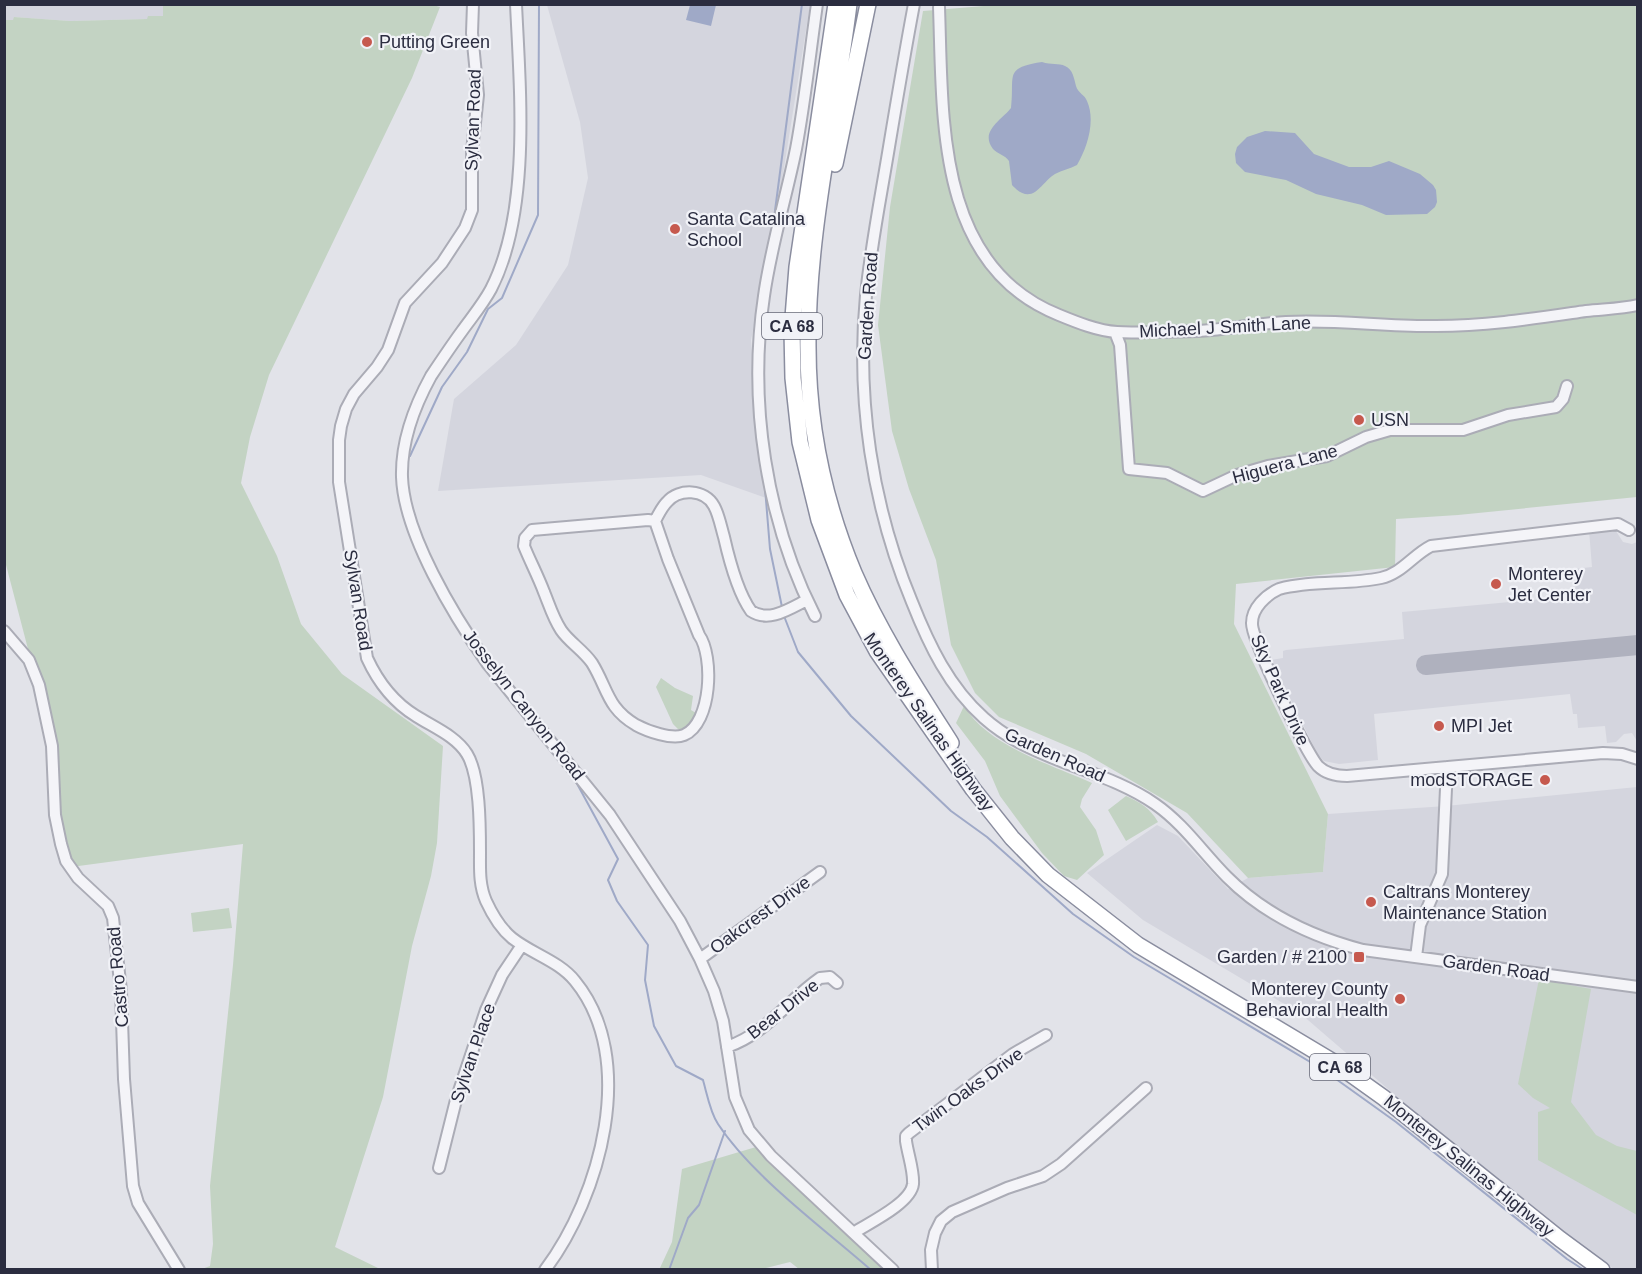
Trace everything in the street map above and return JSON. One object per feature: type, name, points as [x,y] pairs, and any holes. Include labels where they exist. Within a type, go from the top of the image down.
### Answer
[{"type":"highway","name":"Monterey Salinas Highway","points":[[836,4],[799,251],[793,314],[792,362],[796,410],[810,489],[838,573],[877,651],[926,724],[996,819],[1036,862],[1106,922],[1138,945],[1335,1063],[1375,1092],[1560,1239],[1602,1269]]},
{"type":"highway","name":"CA 68","points":[[811,281],[815,233],[849,4]]},
{"type":"highway","points":[[811,281],[866,4]]},
{"type":"highway","name":"Monterey Salinas Highway","points":[[811,281],[807,345],[813,424],[829,499],[854,571],[885,635],[966,766],[1021,840],[1064,886]]},
{"type":"street","name":"Sylvan Road","points":[[472,4],[472,33],[478,95],[472,151],[472,210],[465,228],[442,263],[405,303],[384,357],[354,394],[346,408],[339,440],[339,482],[367,658],[380,684],[390,695],[414,715],[458,743],[471,761],[475,772],[482,888],[485,899],[506,932],[522,945],[561,968],[574,980],[584,993],[598,1022],[608,1069],[604,1137],[594,1178],[578,1217],[545,1269]]},
{"type":"street","name":"Josselyn Canyon Road","points":[[516,4],[519,150],[509,238],[491,289],[440,362],[418,403],[405,438],[402,460],[403,488],[412,523],[436,580],[468,636],[487,663],[615,822],[669,902],[700,959],[714,991],[723,1022],[735,1097],[749,1130],[771,1156],[893,1269]]},
{"type":"street","points":[[815,616],[785,543],[773,498],[761,420],[758,358],[766,280],[795,151],[817,4]]},
{"type":"street","name":"Garden Road","points":[[914,4],[873,243],[864,324],[865,391],[873,467],[892,548],[905,587],[936,656],[957,688],[971,706],[994,727],[1029,748],[1112,781],[1154,803],[1177,821],[1230,879],[1271,911],[1295,925],[1343,945],[1363,950],[1638,987]]},
{"type":"street","name":"Michael J Smith Lane","points":[[939,7],[942,101],[948,154],[953,185],[965,223],[986,258],[1017,291],[1052,312],[1074,321],[1115,332],[1207,331],[1287,322],[1460,326],[1638,305]]},
{"type":"street","name":"Higuera Lane","points":[[1115,332],[1120,345],[1129,469],[1167,473],[1203,490],[1268,466],[1327,456],[1366,437],[1390,430],[1462,430],[1508,415],[1556,407],[1563,399],[1567,386]]},
{"type":"street","points":[[655,521],[671,497],[684,492],[702,494],[715,507],[732,566],[751,610],[761,616],[772,616],[807,600]]},
{"type":"street","points":[[655,521],[668,559],[699,635],[704,642],[709,666],[699,720],[692,730],[678,736],[641,728],[611,703],[591,662],[559,626],[524,546],[525,538],[532,530],[595,523],[655,521]]},
{"type":"street","name":"Sky Park Drive","points":[[1629,530],[1618,524],[1431,546],[1400,570],[1381,578],[1287,587],[1272,592],[1258,605],[1251,622],[1259,651],[1303,742],[1320,768],[1331,774],[1347,777],[1603,753],[1622,754],[1638,759]]},
{"type":"street","name":"Castro Road","points":[[4,631],[29,660],[39,685],[51,746],[56,796],[55,815],[66,861],[78,878],[103,900],[113,918],[121,991],[124,1079],[133,1186],[138,1203],[175,1268]]},
{"type":"street","points":[[1416,957],[1422,918],[1442,874],[1447,767]]},
{"type":"street","name":"Oakcrest Drive","points":[[700,959],[820,872]]},
{"type":"street","name":"Sylvan Place","points":[[439,1168],[456,1101],[486,1010],[502,975],[522,945]]},
{"type":"street","name":"Bear Drive","points":[[727,1047],[743,1040],[765,1025],[820,978],[830,977],[837,983]]},
{"type":"street","name":"Twin Oaks Drive","points":[[855,1232],[902,1202],[909,1194],[913,1184],[906,1136],[1013,1054],[1046,1035]]},
{"type":"street","points":[[932,1269],[931,1250],[935,1233],[942,1221],[952,1212],[1007,1188],[1043,1176],[1061,1164],[1146,1088]]},
{"type":"shaded area","points":[[5,5],[163,5],[163,16],[148,16],[148,19],[70,21],[14,17],[14,20],[5,20]]},
{"type":"shaded area","name":"Santa Catalina School","points":[[547,5],[810,5],[780,193],[751,340],[766,498],[701,475],[438,491],[454,399],[516,345],[568,265],[588,178],[580,122]]},
{"type":"shaded area","points":[[1614,528],[1623,542],[1632,544],[1637,542],[1637,741],[1632,733],[1624,734],[1616,742],[1607,743],[1605,726],[1578,728],[1577,714],[1573,714],[1570,694],[1374,714],[1378,760],[1339,764],[1324,761],[1318,755],[1271,660],[1283,658],[1283,651],[1286,650],[1404,639],[1402,612],[1576,596],[1574,569],[1592,567],[1589,530]]},
{"type":"shaded area","points":[[1637,787],[1637,1269],[1614,1269],[1547,1226],[1301,1014],[1143,920],[1087,873],[1157,825],[1178,836],[1228,889],[1248,878],[1323,872],[1328,814],[1446,806]]},
{"type":"green space","points":[[163,4],[430,4],[440,7],[412,78],[269,375],[250,437],[241,483],[277,556],[301,624],[342,674],[443,746],[437,843],[431,876],[412,946],[383,1097],[335,1247],[380,1269],[202,1269],[210,1266],[213,1244],[210,1186],[243,844],[71,867],[34,672],[5,561],[4,20],[13,20],[14,17],[70,21],[147,19],[148,16],[163,16]]},
{"type":"green space","points":[[1008,4],[1637,5],[1637,497],[1396,519],[1395,567],[1236,584],[1234,624],[1328,814],[1323,872],[1248,878],[1187,813],[1086,754],[999,717],[975,693],[951,645],[936,560],[909,489],[892,431],[878,325],[890,207],[923,11]]},
{"type":"green space","points":[[661,678],[675,688],[693,696],[691,710],[696,713],[691,724],[680,731],[673,724],[656,687]]},
{"type":"green space","points":[[964,706],[975,720],[1004,743],[1092,783],[1080,807],[1096,830],[1104,855],[1077,880],[1064,876],[1042,853],[1000,796],[985,761],[956,723]]},
{"type":"green space","points":[[1126,796],[1144,806],[1158,822],[1126,841],[1108,810]]},
{"type":"green space","points":[[229,908],[232,928],[193,932],[191,913]]},
{"type":"green space","points":[[1539,979],[1591,989],[1571,1102],[1596,1135],[1617,1146],[1637,1151],[1637,1215],[1538,1160],[1538,1112],[1550,1108],[1533,1098],[1518,1084]]},
{"type":"green space","points":[[756,1147],[885,1269],[799,1269],[790,1262],[758,1270],[659,1270],[672,1242],[682,1169]]},
{"type":"water","points":[[690,5],[716,5],[711,26],[686,20]]},
{"type":"water","points":[[1042,62],[1063,65],[1070,69],[1077,88],[1085,97],[1090,109],[1090,126],[1087,143],[1077,165],[1055,174],[1036,191],[1026,194],[1012,185],[1009,161],[993,149],[989,143],[989,137],[990,131],[1011,108],[1012,81],[1016,70]]},
{"type":"water","points":[[1265,131],[1295,133],[1314,154],[1349,167],[1371,167],[1389,161],[1420,174],[1436,190],[1435,207],[1427,214],[1386,215],[1362,205],[1316,194],[1286,180],[1245,172],[1236,163],[1237,147],[1247,137]]},
{"type":"waterway","points":[[410,456],[442,387],[467,352],[488,309],[502,298],[538,215],[539,4]]},
{"type":"waterway","points":[[773,226],[802,4]]},
{"type":"waterway","points":[[765,488],[770,549],[782,607]]},
{"type":"waterway","points":[[407,526],[411,537]]},
{"type":"waterway","points":[[447,610],[461,633]]},
{"type":"waterway","points":[[784,616],[798,652],[851,716],[951,811],[987,837],[1073,914],[1134,957],[1322,1069],[1396,1122],[1567,1259],[1584,1270]]},
{"type":"waterway","points":[[575,780],[618,859],[608,880],[617,901],[648,945],[645,980],[654,1026],[676,1066],[703,1080],[715,1119],[750,1163],[789,1201],[871,1270]]},
{"type":"waterway","points":[[669,1270],[688,1218],[699,1205],[725,1131]]},
{"type":"taxiway","points":[[1426,665],[1638,645]]},
{"type":"place","name":"Putting Green","points":[[367,42]]},
{"type":"place","name":"Santa Catalina School","points":[[675,229]]},
{"type":"place","name":"USN","points":[[1359,420]]},
{"type":"place","name":"Monterey Jet Center","points":[[1496,584]]},
{"type":"place","name":"MPI Jet","points":[[1439,726]]},
{"type":"place","name":"modSTORAGE","points":[[1545,780]]},
{"type":"place","name":"Caltrans Monterey Maintenance Station","points":[[1371,902]]},
{"type":"place","name":"Garden / # 2100","points":[[1359,957]]},
{"type":"place","name":"Monterey County Behavioral Health","points":[[1400,999]]}]
